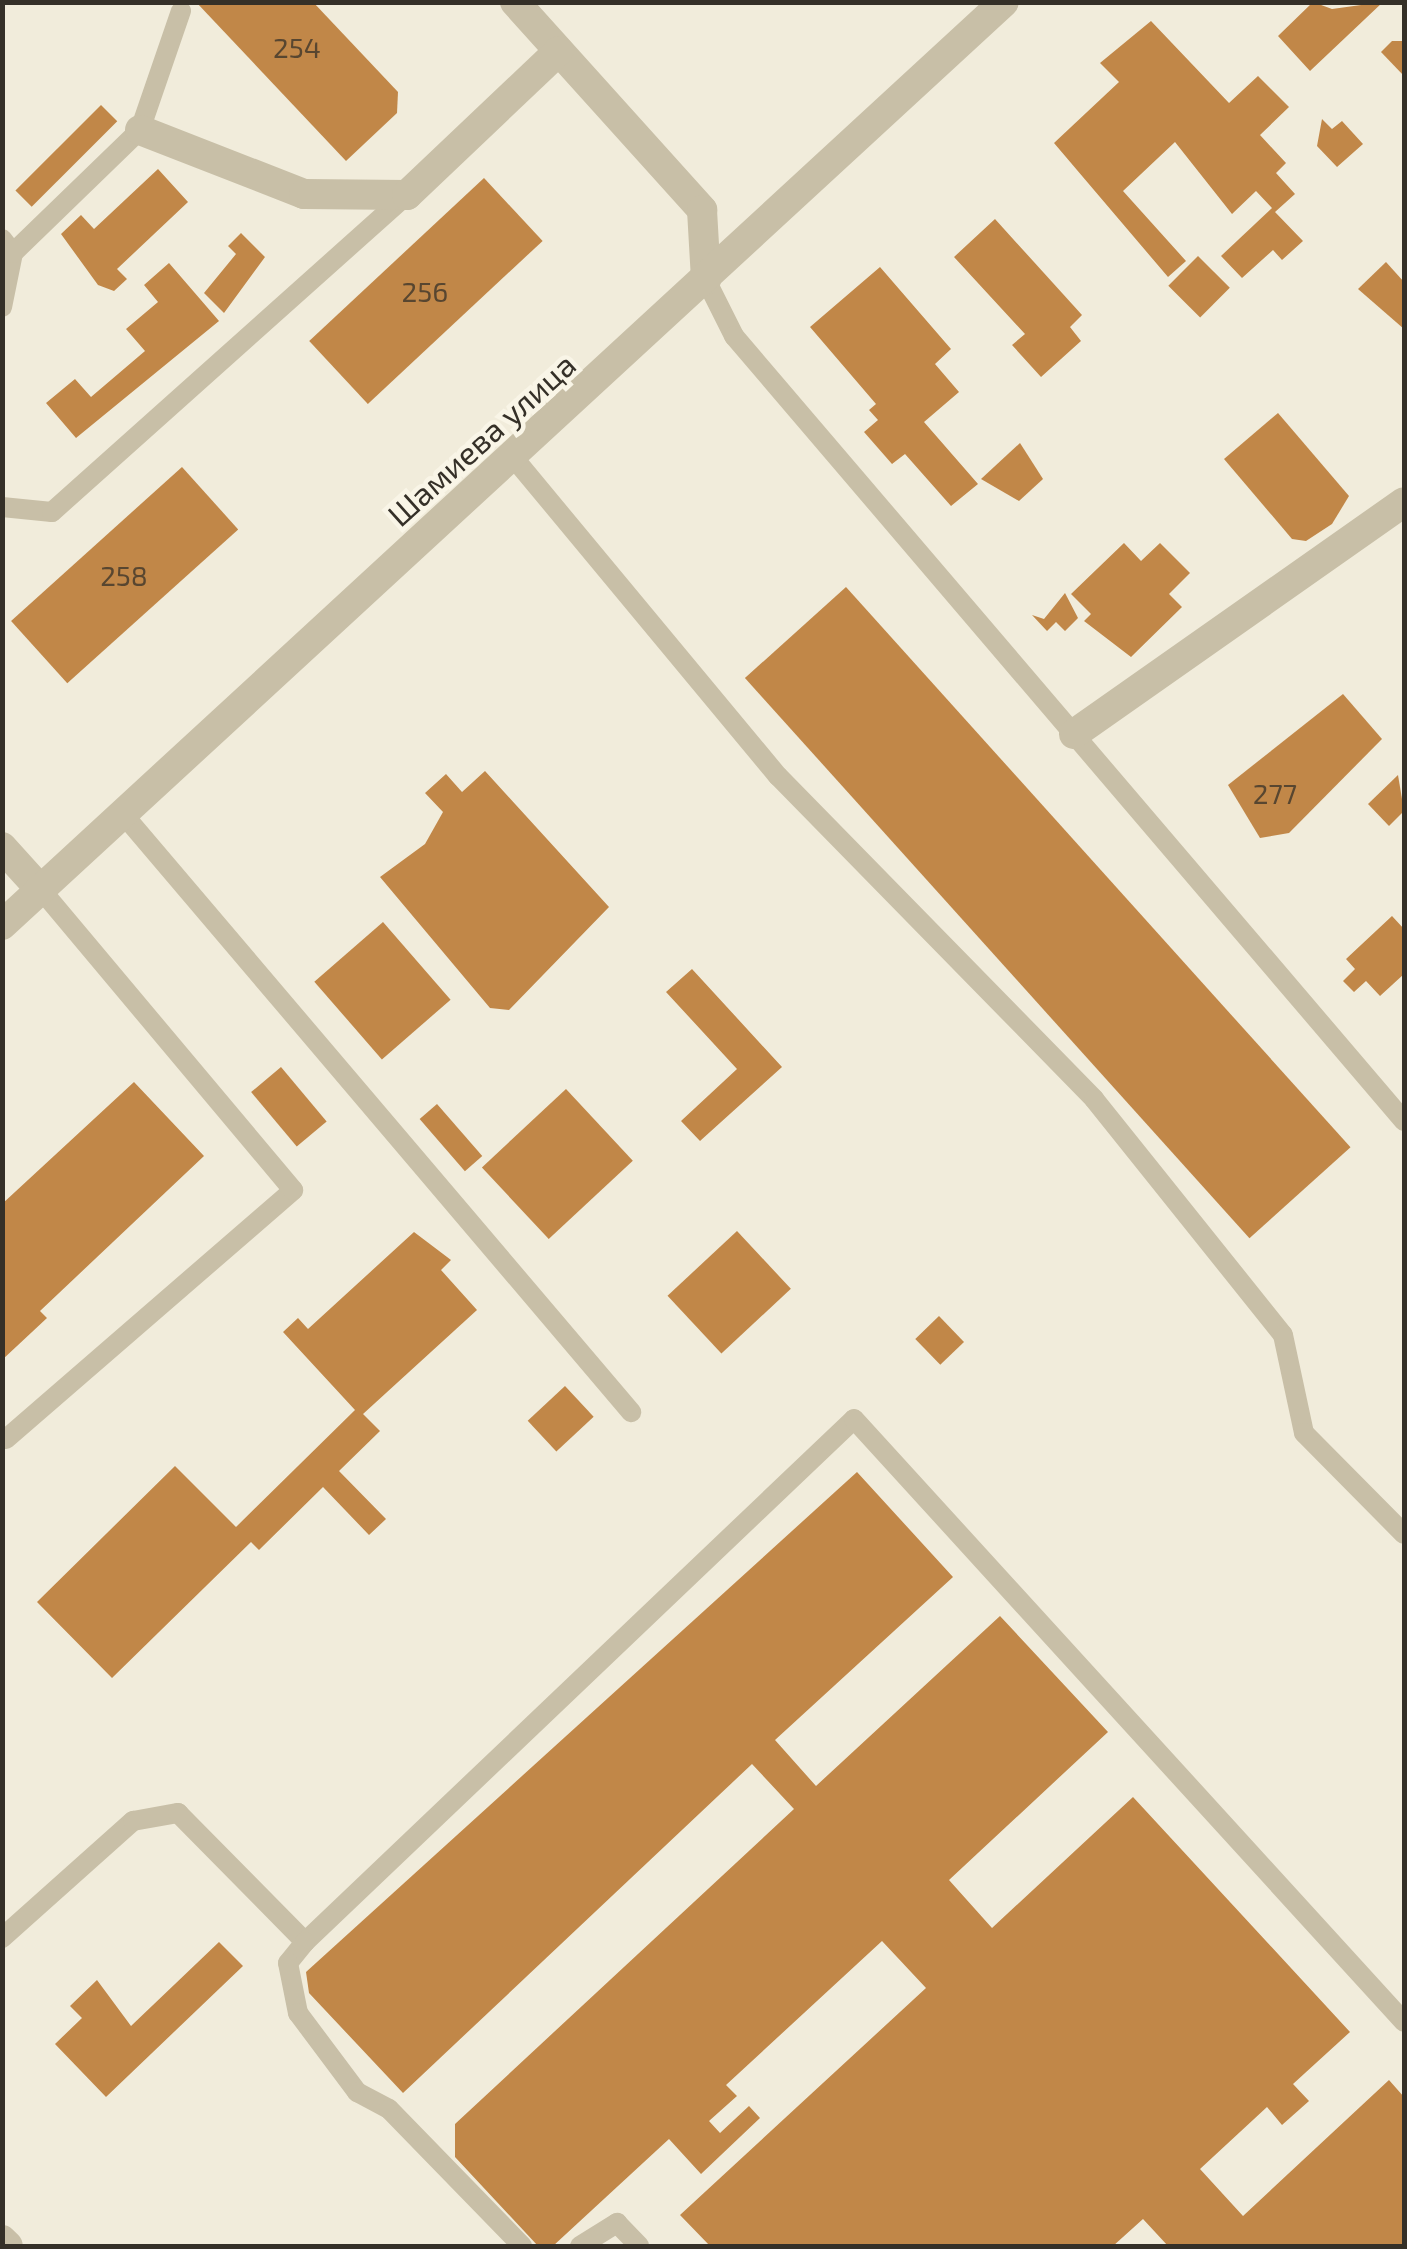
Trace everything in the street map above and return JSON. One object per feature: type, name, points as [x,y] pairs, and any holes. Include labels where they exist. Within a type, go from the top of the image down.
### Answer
[{"type":"street","points":[[515,2],[702,210],[706,280]]},
{"type":"street","name":"Шамиева улица","points":[[2,926],[1004,2]]},
{"type":"street","points":[[140,130],[304,194],[406,195],[559,51]]},
{"type":"street","points":[[1074,734],[1404,502]]},
{"type":"street","points":[[2,847],[40,889]]},
{"type":"street","points":[[2,2240],[8,2246]]},
{"type":"lane","points":[[2,307],[8,246],[140,130],[181,12]]},
{"type":"lane","points":[[2,507],[52,512],[406,195]]},
{"type":"lane","points":[[706,280],[734,336],[1404,1121]]},
{"type":"lane","points":[[513,457],[778,776],[1094,1099],[1283,1334],[1304,1433],[1404,1534]]},
{"type":"lane","points":[[122,814],[631,1412]]},
{"type":"lane","points":[[6,1439],[293,1190],[40,889]]},
{"type":"lane","points":[[522,2246],[389,2108],[358,2092],[298,2013],[288,1963],[305,1942],[854,1418],[1404,2022]]},
{"type":"lane","points":[[2,1938],[133,1821],[178,1812],[305,1942]]},
{"type":"lane","points":[[580,2246],[617,2223],[639,2246]]},
{"type":"building","points":[[196,2],[313,2],[398,92],[397,113],[346,161]]},
{"type":"building","points":[[1313,2],[1332,9],[1383,2],[1310,71],[1278,36]]},
{"type":"building","points":[[1151,21],[1229,103],[1258,76],[1289,107],[1260,135],[1286,163],[1276,173],[1295,194],[1275,212],[1303,241],[1282,260],[1273,250],[1242,278],[1221,256],[1272,208],[1256,191],[1232,214],[1175,142],[1123,191],[1186,261],[1168,277],[1054,143],[1119,82],[1100,63]]},
{"type":"building","points":[[1392,41],[1404,41],[1404,76],[1381,52]]},
{"type":"building","points":[[101,105],[117,121],[32,207],[15,191]]},
{"type":"building","points":[[1322,119],[1332,129],[1342,121],[1363,144],[1337,167],[1317,146]]},
{"type":"building","points":[[158,169],[188,202],[117,269],[127,279],[114,291],[98,285],[61,234],[81,215],[94,229]]},
{"type":"building","points":[[484,178],[543,241],[368,404],[309,341]]},
{"type":"building","points":[[995,219],[1082,315],[1070,327],[1081,341],[1041,377],[1012,345],[1025,334],[954,257]]},
{"type":"building","points":[[241,233],[265,257],[224,313],[204,293],[236,254],[228,246]]},
{"type":"building","points":[[1198,256],[1230,288],[1200,318],[1168,286]]},
{"type":"building","points":[[1386,262],[1404,282],[1404,329],[1358,289]]},
{"type":"building","points":[[169,263],[219,321],[76,438],[46,403],[75,379],[91,397],[145,351],[126,329],[158,302],[144,285]]},
{"type":"building","points":[[880,267],[951,349],[935,364],[959,392],[924,422],[978,484],[951,506],[905,454],[892,464],[864,432],[878,420],[869,410],[876,404],[810,327]]},
{"type":"building","points":[[1278,413],[1349,496],[1332,524],[1306,541],[1292,539],[1224,459]]},
{"type":"building","points":[[1020,443],[1043,479],[1019,501],[981,479]]},
{"type":"building","points":[[182,467],[238,529],[67,683],[11,621]]},
{"type":"building","points":[[1124,543],[1141,561],[1160,543],[1190,573],[1169,594],[1182,607],[1131,657],[1084,621],[1091,614],[1071,594]]},
{"type":"building","points":[[846,587],[1351,1147],[1249,1238],[745,678]]},
{"type":"building","points":[[1065,593],[1078,618],[1065,631],[1056,622],[1047,631],[1032,615],[1044,619]]},
{"type":"building","points":[[1343,694],[1382,739],[1289,833],[1260,838],[1228,785]]},
{"type":"building","points":[[485,771],[609,907],[509,1010],[490,1008],[380,877],[425,844],[443,812],[425,793],[446,774],[462,792]]},
{"type":"building","points":[[1398,775],[1404,811],[1389,826],[1368,804]]},
{"type":"building","points":[[1392,916],[1404,929],[1404,974],[1380,996],[1366,981],[1354,992],[1343,981],[1355,969],[1346,959]]},
{"type":"building","points":[[383,922],[451,1000],[382,1059],[314,982]]},
{"type":"building","points":[[692,969],[782,1067],[700,1141],[681,1121],[737,1069],[666,992]]},
{"type":"building","points":[[281,1067],[327,1121],[297,1146],[251,1092]]},
{"type":"building","points":[[134,1082],[204,1156],[40,1311],[47,1318],[2,1360],[2,1204]]},
{"type":"building","points":[[566,1089],[633,1161],[549,1239],[482,1167]]},
{"type":"building","points":[[437,1104],[482,1156],[465,1171],[420,1119]]},
{"type":"building","points":[[737,1231],[791,1289],[721,1354],[668,1296]]},
{"type":"building","points":[[414,1232],[451,1260],[441,1270],[477,1310],[363,1414],[380,1431],[339,1471],[386,1519],[369,1535],[323,1487],[259,1550],[251,1542],[112,1678],[37,1602],[175,1466],[236,1527],[355,1410],[283,1332],[298,1318],[308,1329]]},
{"type":"building","points":[[939,1316],[964,1342],[940,1365],[915,1339]]},
{"type":"building","points":[[565,1386],[594,1417],[556,1451],[528,1421]]},
{"type":"building","points":[[857,1472],[953,1577],[775,1740],[816,1786],[1000,1616],[1108,1732],[949,1880],[992,1928],[1133,1797],[1350,2032],[1293,2084],[1309,2101],[1282,2125],[1267,2107],[1200,2169],[1243,2216],[1389,2080],[1404,2097],[1404,2246],[1168,2246],[1143,2219],[1113,2246],[710,2246],[680,2215],[926,1988],[882,1941],[726,2085],[737,2096],[709,2121],[720,2133],[749,2106],[760,2118],[701,2174],[669,2139],[553,2246],[538,2246],[455,2157],[455,2124],[794,1809],[752,1764],[403,2093],[309,1993],[306,1972]]},
{"type":"building","points":[[219,1942],[243,1966],[106,2097],[55,2044],[82,2018],[70,2006],[97,1980],[131,2026]]}]
